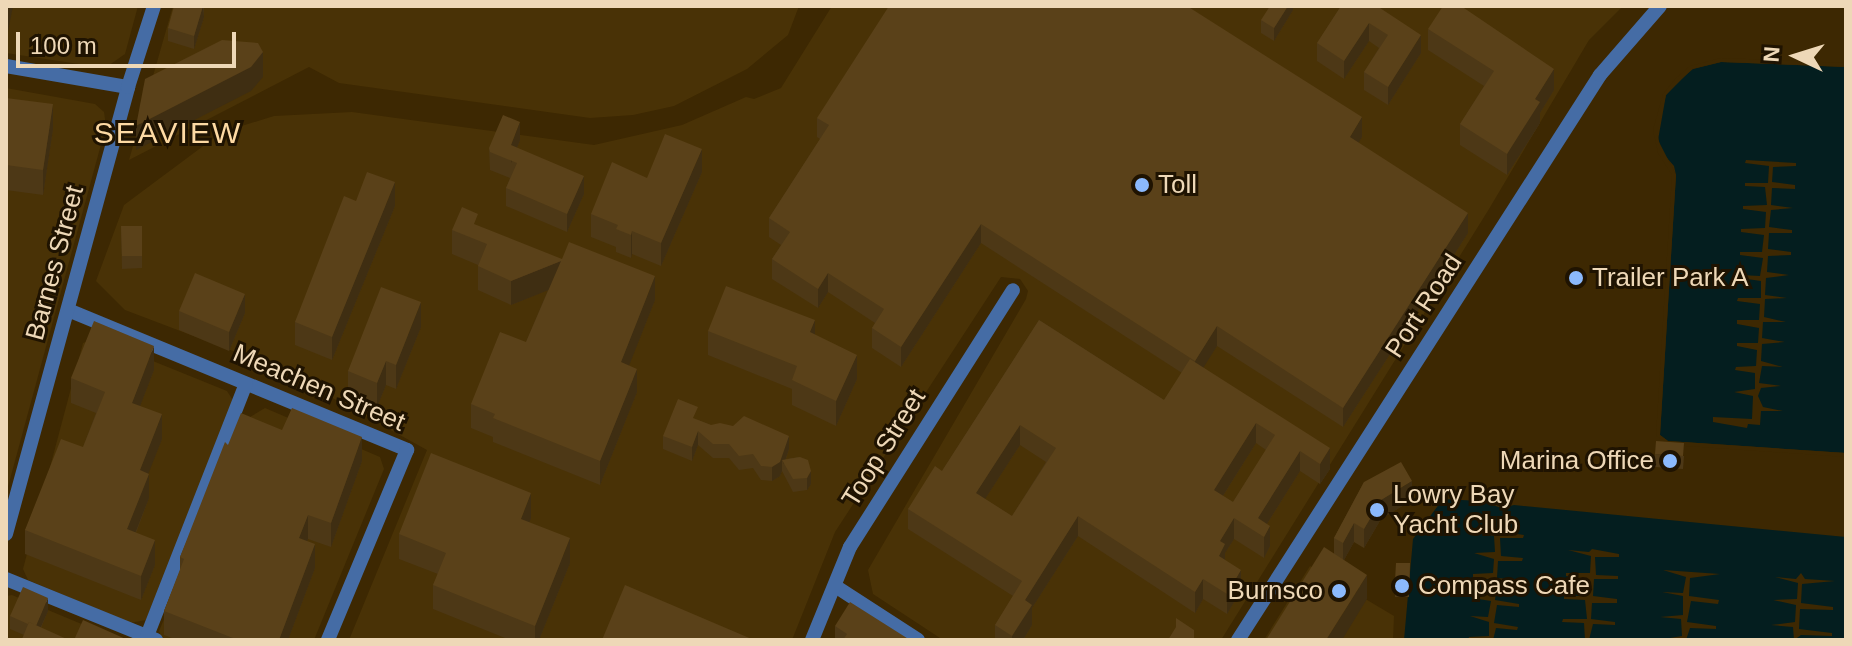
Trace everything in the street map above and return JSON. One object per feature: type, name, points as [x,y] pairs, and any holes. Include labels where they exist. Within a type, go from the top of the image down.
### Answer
[{"type":"street","name":"Barnes Street","points":[[6,534],[128,87],[154,6]]},
{"type":"street","name":"Port Road","points":[[1238,640],[1600,75],[1660,6]]},
{"type":"street","points":[[6,66],[128,87]]},
{"type":"street","name":"Toop Street","points":[[812,640],[850,547],[1013,290]]},
{"type":"street","name":"Meachen Street","points":[[68,310],[407,450],[328,640]]},
{"type":"street","points":[[6,579],[151,638],[246,384]]},
{"type":"street","points":[[835,586],[918,640]]},
{"type":"shaded area","points":[[6,6],[138,6],[125,54],[105,68],[6,53]]},
{"type":"shaded area","points":[[173,6],[799,6],[788,35],[747,69],[674,106],[633,115],[590,118],[339,83],[309,67],[129,160]]},
{"type":"shaded area","points":[[832,6],[1623,6],[1589,40],[1489,209],[1221,640],[943,640],[873,594],[868,570],[1026,299],[1028,291],[1020,279],[1001,277],[835,532],[792,640],[349,640],[427,450],[280,369],[125,310],[96,281],[124,205],[222,132],[274,116],[352,112],[594,145],[682,125],[746,97],[754,99],[781,88]]},
{"type":"shaded area","points":[[6,88],[95,104],[104,112],[106,126],[6,494]]},
{"type":"shaded area","points":[[96,338],[227,391],[234,402],[146,620],[130,623],[28,580],[23,569],[83,343]]},
{"type":"shaded area","points":[[265,408],[380,457],[384,469],[314,640],[163,640],[159,631],[250,417]]},
{"type":"shaded area","points":[[1310,566],[1394,616],[1393,640],[1264,640]]},
{"type":"shaded area","points":[[12,595],[120,640],[6,640],[6,596]]},
{"type":"water","points":[[1721,62],[1846,67],[1846,453],[1668,441],[1660,435],[1676,175],[1674,166],[1661,151],[1657,131],[1666,95],[1693,69]]},
{"type":"water","points":[[1443,499],[1480,501],[1502,508],[1514,505],[1846,537],[1846,640],[1404,640],[1413,539]]},
{"type":"pier","points":[[1721,58],[1846,63],[1846,67],[1721,62],[1692,69],[1666,95],[1658,140],[1676,175],[1660,435],[1668,441],[1846,453],[1846,457],[1671,445],[1656,436],[1672,175],[1658,153],[1653,130],[1663,94],[1676,78],[1690,66]]},
{"type":"pier","points":[[1746,160],[1796,163],[1796,166],[1773,167],[1772,182],[1795,185],[1795,189],[1772,188],[1771,205],[1793,208],[1771,210],[1769,227],[1792,230],[1792,233],[1769,233],[1768,249],[1791,252],[1791,255],[1768,256],[1767,272],[1789,275],[1766,278],[1765,295],[1787,298],[1765,299],[1764,317],[1786,322],[1763,322],[1762,338],[1785,342],[1762,344],[1761,361],[1783,367],[1762,366],[1759,383],[1781,386],[1761,388],[1758,396],[1763,407],[1783,411],[1761,411],[1760,425],[1748,424],[1747,428],[1713,422],[1713,417],[1752,419],[1753,396],[1734,392],[1755,389],[1755,373],[1735,370],[1736,367],[1756,366],[1757,350],[1737,346],[1737,343],[1758,343],[1759,328],[1737,324],[1737,320],[1759,320],[1760,304],[1737,301],[1738,298],[1761,298],[1761,281],[1740,278],[1740,275],[1760,276],[1763,258],[1740,255],[1740,252],[1762,252],[1764,235],[1741,232],[1741,229],[1765,228],[1766,212],[1743,209],[1743,206],[1767,205],[1765,187],[1745,186],[1745,183],[1768,183],[1769,166],[1745,163]]},
{"type":"pier","points":[[1476,532],[1524,535],[1523,538],[1500,538],[1501,556],[1523,558],[1522,561],[1498,561],[1497,578],[1521,580],[1521,584],[1497,584],[1495,600],[1519,604],[1519,607],[1497,605],[1494,623],[1518,627],[1517,630],[1496,628],[1493,640],[1468,640],[1469,637],[1489,636],[1489,622],[1470,616],[1488,617],[1491,601],[1472,598],[1472,595],[1492,594],[1493,580],[1473,577],[1473,574],[1493,573],[1494,559],[1474,553],[1495,552],[1494,536]]},
{"type":"pier","points":[[1592,549],[1619,554],[1619,557],[1595,557],[1596,575],[1618,576],[1618,579],[1594,579],[1593,596],[1617,599],[1617,603],[1592,603],[1591,619],[1615,622],[1615,625],[1593,624],[1589,640],[1585,640],[1584,623],[1562,622],[1563,619],[1587,619],[1585,600],[1564,599],[1564,596],[1588,596],[1589,580],[1566,576],[1566,573],[1590,573],[1591,556],[1568,550],[1589,552]]},
{"type":"pier","points":[[1663,570],[1720,574],[1690,578],[1689,596],[1719,600],[1718,604],[1691,601],[1687,622],[1716,626],[1716,629],[1690,628],[1686,640],[1658,640],[1682,636],[1681,619],[1660,617],[1683,615],[1683,596],[1662,592],[1683,593],[1686,577]]},
{"type":"pier","points":[[1801,573],[1805,579],[1835,581],[1802,584],[1801,603],[1833,607],[1833,610],[1800,609],[1799,629],[1832,633],[1832,636],[1801,635],[1794,640],[1793,627],[1771,625],[1795,622],[1796,605],[1773,600],[1797,599],[1798,583],[1775,577],[1796,579]]},
{"type":"building","points":[[174,6],[203,6],[194,36],[168,28]]},
{"type":"building","name":"Toll","points":[[889,6],[1187,6],[1362,117],[1350,137],[1468,213],[1343,408],[1217,326],[1195,361],[981,224],[901,347],[872,328],[884,309],[828,273],[818,289],[772,259],[790,232],[769,218],[829,125],[817,118]]},
{"type":"building","points":[[1270,6],[1288,6],[1274,28],[1261,20]]},
{"type":"building","points":[[1341,6],[1377,6],[1421,35],[1388,87],[1364,72],[1388,35],[1369,23],[1344,61],[1317,43]]},
{"type":"building","points":[[1443,6],[1461,6],[1554,69],[1535,99],[1540,102],[1507,154],[1460,124],[1494,71],[1428,29]]},
{"type":"building","points":[[222,40],[258,43],[263,52],[251,67],[136,126],[145,79]]},
{"type":"building","points":[[6,98],[53,104],[43,170],[6,165]]},
{"type":"building","points":[[503,115],[520,122],[511,145],[584,176],[567,214],[506,188],[517,163],[490,152],[489,148]]},
{"type":"building","points":[[665,134],[702,149],[661,243],[632,231],[631,235],[616,229],[618,225],[591,214],[612,162],[647,178]]},
{"type":"building","points":[[367,172],[395,182],[332,337],[295,322],[344,196],[356,201]]},
{"type":"building","points":[[462,207],[478,214],[474,224],[562,259],[569,242],[655,276],[621,362],[637,369],[600,461],[493,418],[495,414],[471,404],[500,332],[526,342],[561,261],[511,281],[478,266],[487,244],[452,230]]},
{"type":"building","points":[[121,226],[142,226],[142,256],[122,256]]},
{"type":"building","points":[[195,273],[245,294],[229,332],[179,311]]},
{"type":"building","points":[[726,286],[815,320],[810,332],[857,355],[836,401],[792,380],[797,366],[708,331]]},
{"type":"building","points":[[381,287],[421,302],[396,365],[386,361],[377,383],[348,371]]},
{"type":"building","points":[[1039,320],[1164,400],[1190,359],[1330,448],[1320,464],[1300,451],[1258,518],[1270,526],[1264,537],[1234,518],[1220,541],[1225,544],[1219,556],[1241,570],[1227,594],[1203,579],[1195,592],[1078,516],[1025,600],[1032,605],[1012,636],[995,625],[1022,581],[908,509],[935,466],[942,471]],"holes":[[[1256,423],[1275,435],[1233,502],[1214,490]],[[1020,425],[1056,448],[1012,516],[976,493]]]},
{"type":"building","points":[[94,321],[154,346],[132,403],[162,414],[140,470],[149,474],[127,529],[155,540],[141,576],[25,530],[61,439],[83,447],[105,392],[71,378]]},
{"type":"building","points":[[678,399],[698,407],[693,418],[711,425],[720,423],[733,426],[744,416],[789,436],[780,462],[772,467],[761,466],[753,454],[739,456],[729,444],[713,444],[698,431],[692,447],[663,436]]},
{"type":"building","points":[[292,408],[362,437],[331,523],[308,515],[299,538],[315,544],[279,640],[238,640],[164,611],[184,559],[180,557],[225,442],[228,445],[241,413],[282,430]]},
{"type":"building","points":[[1656,441],[1684,443],[1683,456],[1655,454]]},
{"type":"building","points":[[431,453],[531,493],[521,519],[570,538],[535,626],[433,585],[446,553],[399,534]]},
{"type":"building","points":[[800,457],[808,460],[811,471],[807,478],[793,479],[782,460]]},
{"type":"building","points":[[1401,462],[1412,481],[1381,500],[1364,529],[1354,523],[1343,543],[1334,538],[1364,482]]},
{"type":"building","points":[[1324,547],[1367,575],[1326,640],[1266,640]]},
{"type":"building","points":[[1396,563],[1410,563],[1409,585],[1395,584]]},
{"type":"building","points":[[625,585],[754,640],[602,640]]},
{"type":"building","points":[[23,587],[48,598],[36,626],[10,616]]},
{"type":"building","points":[[850,602],[910,640],[843,640],[847,634],[835,626]]},
{"type":"building","points":[[1176,618],[1194,630],[1194,640],[1168,640],[1176,627]]},
{"type":"building","points":[[83,620],[128,640],[74,640]]},
{"type":"building","points":[[29,622],[69,640],[22,639]]},
{"type":"place","name":"Toll","points":[[1142,185]]},
{"type":"place","name":"Trailer Park A","points":[[1576,278]]},
{"type":"place","name":"Marina Office","points":[[1670,461]]},
{"type":"place","name":"Lowry Bay Yacht Club","points":[[1377,510]]},
{"type":"place","name":"Compass Cafe","points":[[1402,586]]},
{"type":"place","name":"Burnsco","points":[[1339,591]]},
{"type":"district","name":"SEAVIEW","points":[[168,133]]}]
